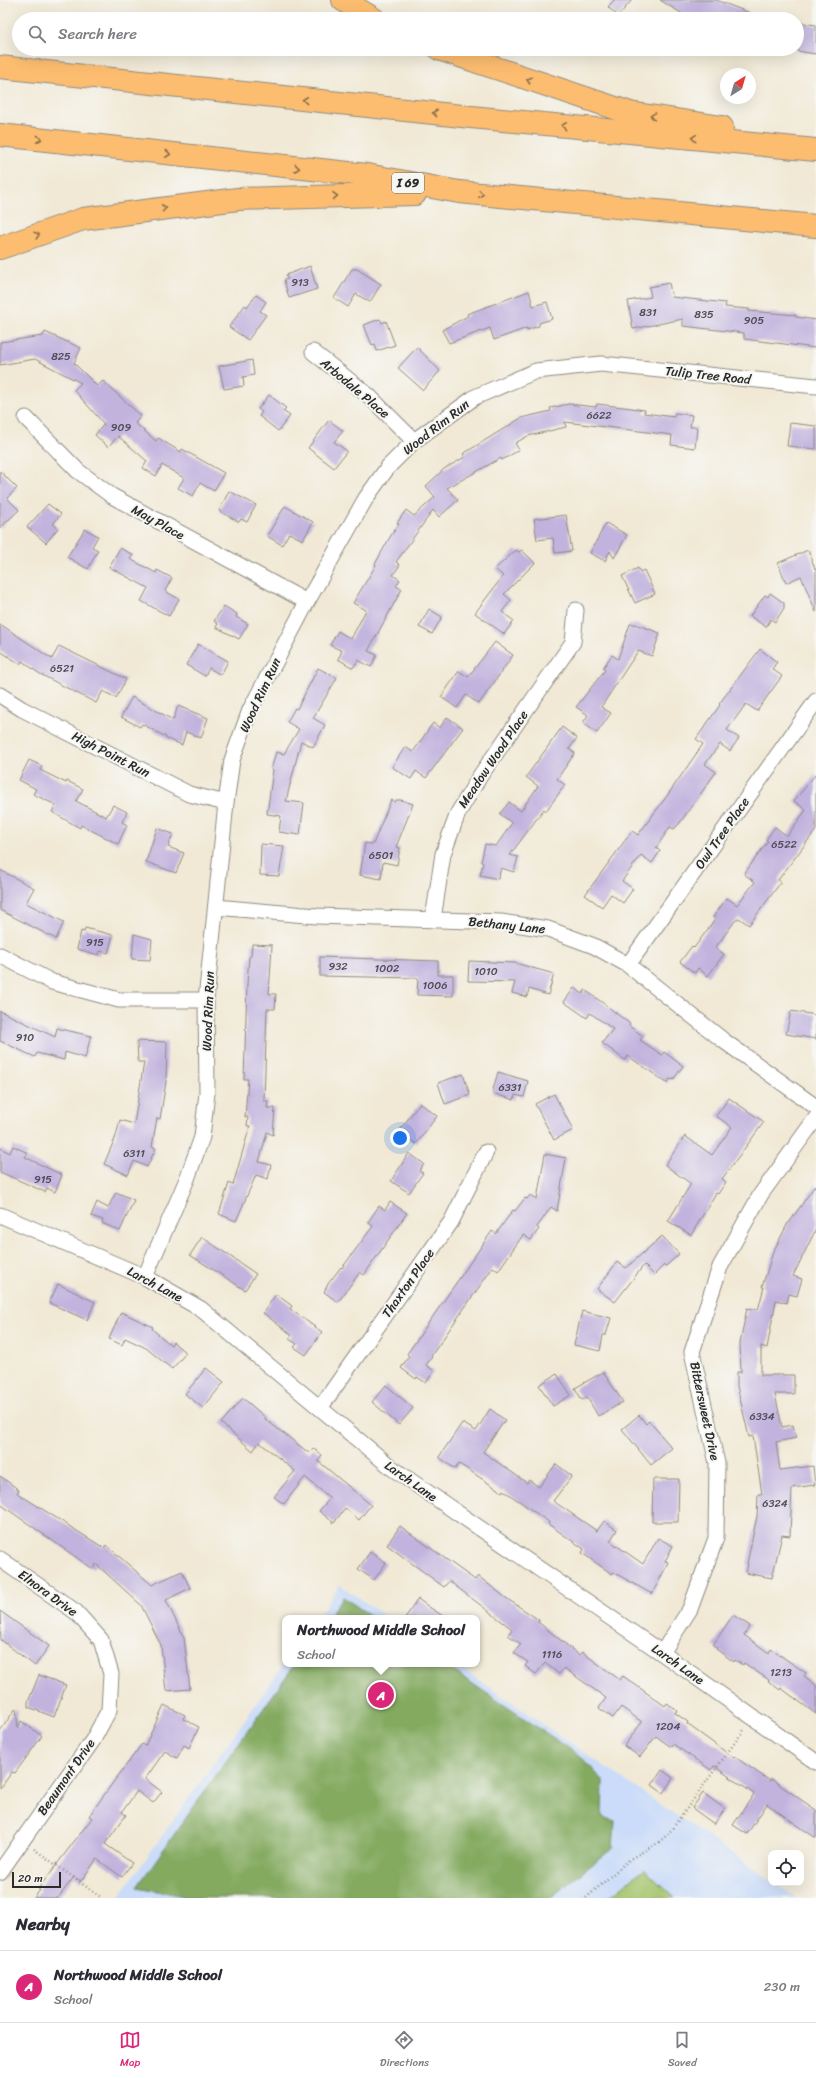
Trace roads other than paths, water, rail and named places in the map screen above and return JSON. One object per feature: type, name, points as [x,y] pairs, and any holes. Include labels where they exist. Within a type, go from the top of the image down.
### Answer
[{"type":"highway","points":[[344,0],[363,12]]},
{"type":"highway","points":[[460,56],[630,113],[816,142]]},
{"type":"highway","points":[[0,67],[471,117],[816,150]]},
{"type":"highway","name":"I 69","points":[[0,135],[368,176],[459,192],[816,226]]},
{"type":"highway","points":[[0,248],[83,219],[238,199],[459,192]]},
{"type":"street","name":"Arbodale Place","points":[[314,352],[369,396],[414,441]]},
{"type":"street","name":"Wood Rim Run","points":[[145,1277],[187,1179],[202,1137],[207,1093],[206,1000],[226,803],[232,760],[250,710],[306,602],[366,498],[388,467],[414,441],[475,397],[536,371],[601,364]]},
{"type":"street","name":"Tulip Tree Road","points":[[601,364],[816,386]]},
{"type":"street","name":"May Place","points":[[26,418],[78,471],[112,496],[306,602]]},
{"type":"street","name":"Meadow Wood Place","points":[[433,919],[443,854],[458,813],[480,776],[573,642],[576,610]]},
{"type":"street","name":"High Point Run","points":[[0,695],[22,709],[189,794],[226,803]]},
{"type":"street","name":"Owl Tree Place","points":[[628,965],[816,701]]},
{"type":"street","name":"Bethany Lane","points":[[216,906],[317,916],[501,922],[548,929],[594,946],[628,965],[724,1041],[816,1107]]},
{"type":"street","points":[[0,955],[52,982],[119,1000],[206,1000]]},
{"type":"street","name":"Bittersweet Drive","points":[[662,1653],[690,1609],[716,1538],[717,1463],[692,1352],[720,1267],[762,1194],[816,1118]]},
{"type":"street","name":"Thaxton Place","points":[[320,1408],[451,1222],[486,1152]]},
{"type":"street","name":"Larch Lane","points":[[0,1214],[145,1277],[201,1309],[392,1468],[662,1653],[816,1762]]},
{"type":"street","name":"Elnora Drive","points":[[0,1559],[76,1612],[101,1640],[111,1674]]},
{"type":"street","name":"Beaumont Drive","points":[[0,1872],[93,1740],[109,1710],[111,1674]]},
{"type":"place","name":"Northwood Middle School","points":[[381,1695]]}]
